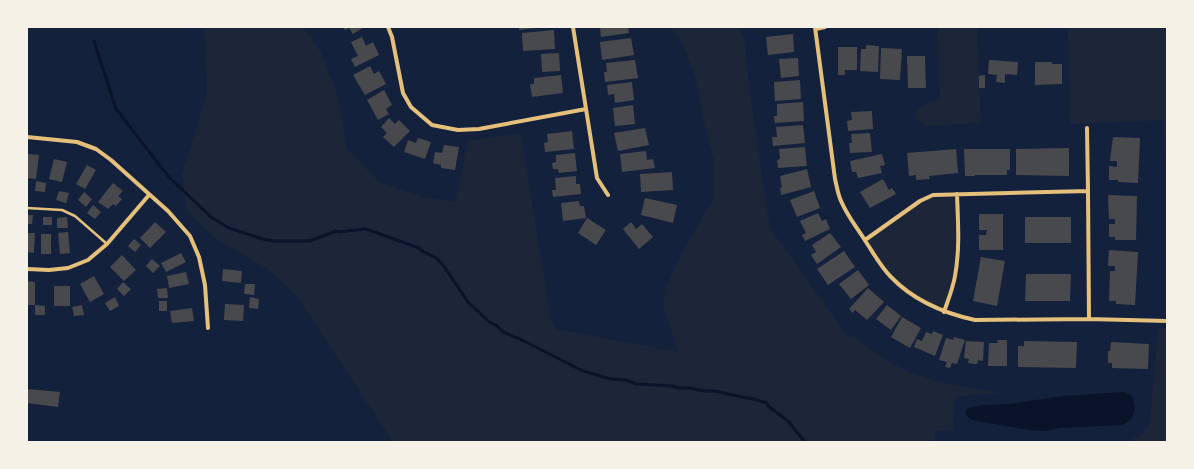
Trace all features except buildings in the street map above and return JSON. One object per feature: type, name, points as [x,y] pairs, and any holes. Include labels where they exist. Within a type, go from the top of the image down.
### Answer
[{"type":"street","points":[[388,27],[392,37],[403,93],[411,107],[432,125],[458,130],[479,129],[586,109]]},
{"type":"street","points":[[573,27],[597,178],[608,195]]},
{"type":"street","points":[[825,27],[816,28],[835,179],[841,202],[856,228],[877,259],[897,282],[917,298],[944,312],[975,320],[1089,319],[1167,321]]},
{"type":"street","points":[[1088,128],[1089,319]]},
{"type":"street","points":[[27,137],[77,142],[96,149],[111,160],[168,211],[190,236],[199,258],[205,285],[208,328]]},
{"type":"street","points":[[865,240],[924,199],[933,195],[1088,191]]},
{"type":"street","points":[[944,312],[955,277],[958,256],[959,235],[957,194]]},
{"type":"street","points":[[27,269],[49,270],[68,268],[88,260],[107,244],[150,195]]},
{"type":"lane","points":[[27,208],[62,210],[69,213],[75,216],[107,244]]},
{"type":"shaded area","points":[[203,27],[303,27],[320,51],[333,82],[341,109],[346,147],[379,182],[422,197],[455,202],[468,141],[521,133],[551,321],[556,329],[678,352],[663,305],[667,286],[684,248],[714,198],[714,160],[705,126],[695,75],[680,39],[670,27],[740,27],[745,43],[750,94],[770,228],[848,337],[852,336],[888,361],[925,378],[1001,393],[955,397],[953,423],[954,431],[936,430],[934,442],[393,442],[296,295],[271,271],[215,238],[187,210],[182,175],[207,93],[205,40]]},
{"type":"shaded area","points":[[937,27],[977,27],[981,123],[927,126],[919,122],[917,119],[915,114],[922,106],[940,100]]},
{"type":"shaded area","points":[[1068,27],[1167,27],[1167,209],[1163,120],[1070,124]]},
{"type":"shaded area","points":[[957,194],[959,235],[955,277],[944,312],[917,298],[891,277],[865,240],[928,197]]},
{"type":"shaded area","points":[[1158,328],[1167,328],[1167,442],[1127,442],[1143,434],[1150,423]]},
{"type":"shaded area","points":[[1124,392],[1131,395],[1133,398],[1135,409],[1133,416],[1128,422],[1122,425],[1060,428],[1045,431],[976,421],[970,419],[966,415],[966,410],[968,408],[983,405],[1010,404],[1062,396]]},
{"type":"waterway","points":[[94,41],[116,109],[168,176],[211,217],[229,228],[273,241],[310,241],[336,231],[366,229],[419,248],[435,257],[443,265],[468,302],[488,321],[497,326],[503,332],[583,371],[611,379],[626,380],[636,384],[715,391],[767,403],[768,406],[788,421],[805,442]]}]
